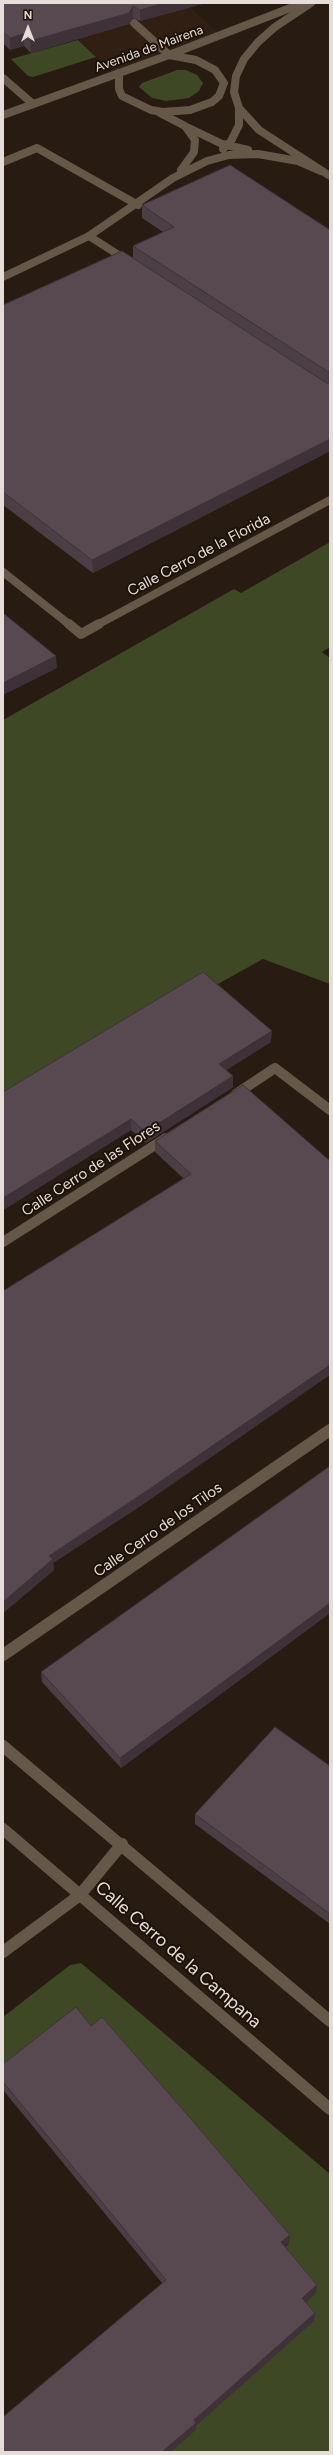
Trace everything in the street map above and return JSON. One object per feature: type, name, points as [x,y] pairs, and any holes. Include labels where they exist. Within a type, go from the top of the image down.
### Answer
[{"type":"street","name":"Avenida de Mairena","points":[[3,115],[170,55],[294,4],[303,3]]},
{"type":"street","points":[[166,183],[207,161],[228,145],[239,126],[239,108],[234,92],[236,76],[244,59],[258,42],[275,27],[311,3]]},
{"type":"street","points":[[134,23],[170,55],[207,64],[221,76],[236,99]]},
{"type":"street","points":[[119,73],[119,89],[122,96],[139,106],[228,145],[298,161],[321,171]]},
{"type":"street","points":[[151,110],[177,112],[190,110],[212,102],[223,89],[221,76]]},
{"type":"street","points":[[3,78],[33,104]]},
{"type":"street","points":[[239,108],[259,130],[330,176]]},
{"type":"street","points":[[3,277],[89,236],[138,205],[183,169],[194,152],[195,140],[185,126]]},
{"type":"street","points":[[3,162],[37,148],[138,205]]},
{"type":"street","points":[[207,161],[242,154],[274,155]]},
{"type":"street","points":[[89,236],[136,266]]},
{"type":"street","name":"Calle Cerro de la Florida","points":[[3,572],[81,634],[330,500]]},
{"type":"street","points":[[229,1098],[275,1068],[330,1110]]},
{"type":"street","name":"Calle Cerro de las Flores","points":[[3,1242],[176,1132]]},
{"type":"street","name":"Calle Cerro de los Tilos","points":[[3,1655],[330,1430]]},
{"type":"street","points":[[3,1746],[122,1844],[330,2021]]},
{"type":"street","name":"Calle Cerro de la Campana","points":[[3,1830],[330,2109]]},
{"type":"street","points":[[3,1952],[80,1895],[122,1844]]},
{"type":"shaded area","points":[[39,3],[185,3],[221,35],[116,74]]},
{"type":"green space","points":[[78,40],[96,57],[33,77],[28,76],[11,59]]},
{"type":"green space","points":[[177,70],[186,70],[197,75],[203,83],[199,91],[189,98],[166,101],[152,98],[139,87],[142,83]]},
{"type":"green space","points":[[330,542],[330,647],[322,652],[330,658],[330,984],[263,959],[3,1103],[3,720],[234,589],[241,593]]},
{"type":"green space","points":[[81,1963],[330,2174],[330,2452],[171,2452],[186,2417],[316,2293],[280,2250],[289,2244],[9,2069],[3,2061],[3,2017],[70,1965]]},
{"type":"building","points":[[3,3],[164,3],[140,10],[133,6],[129,13],[30,41],[23,34],[10,38],[3,32]]},
{"type":"building","points":[[230,165],[330,230],[330,373],[133,246],[174,227],[142,205]]},
{"type":"building","points":[[122,251],[330,384],[330,439],[92,560],[3,492],[3,305]]},
{"type":"building","points":[[3,613],[56,656],[3,683]]},
{"type":"building","points":[[203,972],[272,1031],[219,1064],[233,1076],[145,1132],[131,1119],[3,1198],[3,1092]]},
{"type":"building","points":[[243,1085],[330,1161],[330,1365],[49,1556],[53,1559],[3,1602],[3,1291],[191,1174],[155,1141]]},
{"type":"building","points":[[330,1466],[330,1603],[120,1758],[41,1672]]},
{"type":"building","points":[[275,1727],[330,1766],[330,1914],[195,1814]]},
{"type":"building","points":[[76,2007],[91,2026],[102,2017],[191,2119],[290,2235],[281,2242],[317,2285],[302,2298],[315,2313],[194,2420],[196,2423],[162,2452],[3,2452],[3,2417],[166,2280],[3,2082],[3,2064]]}]
